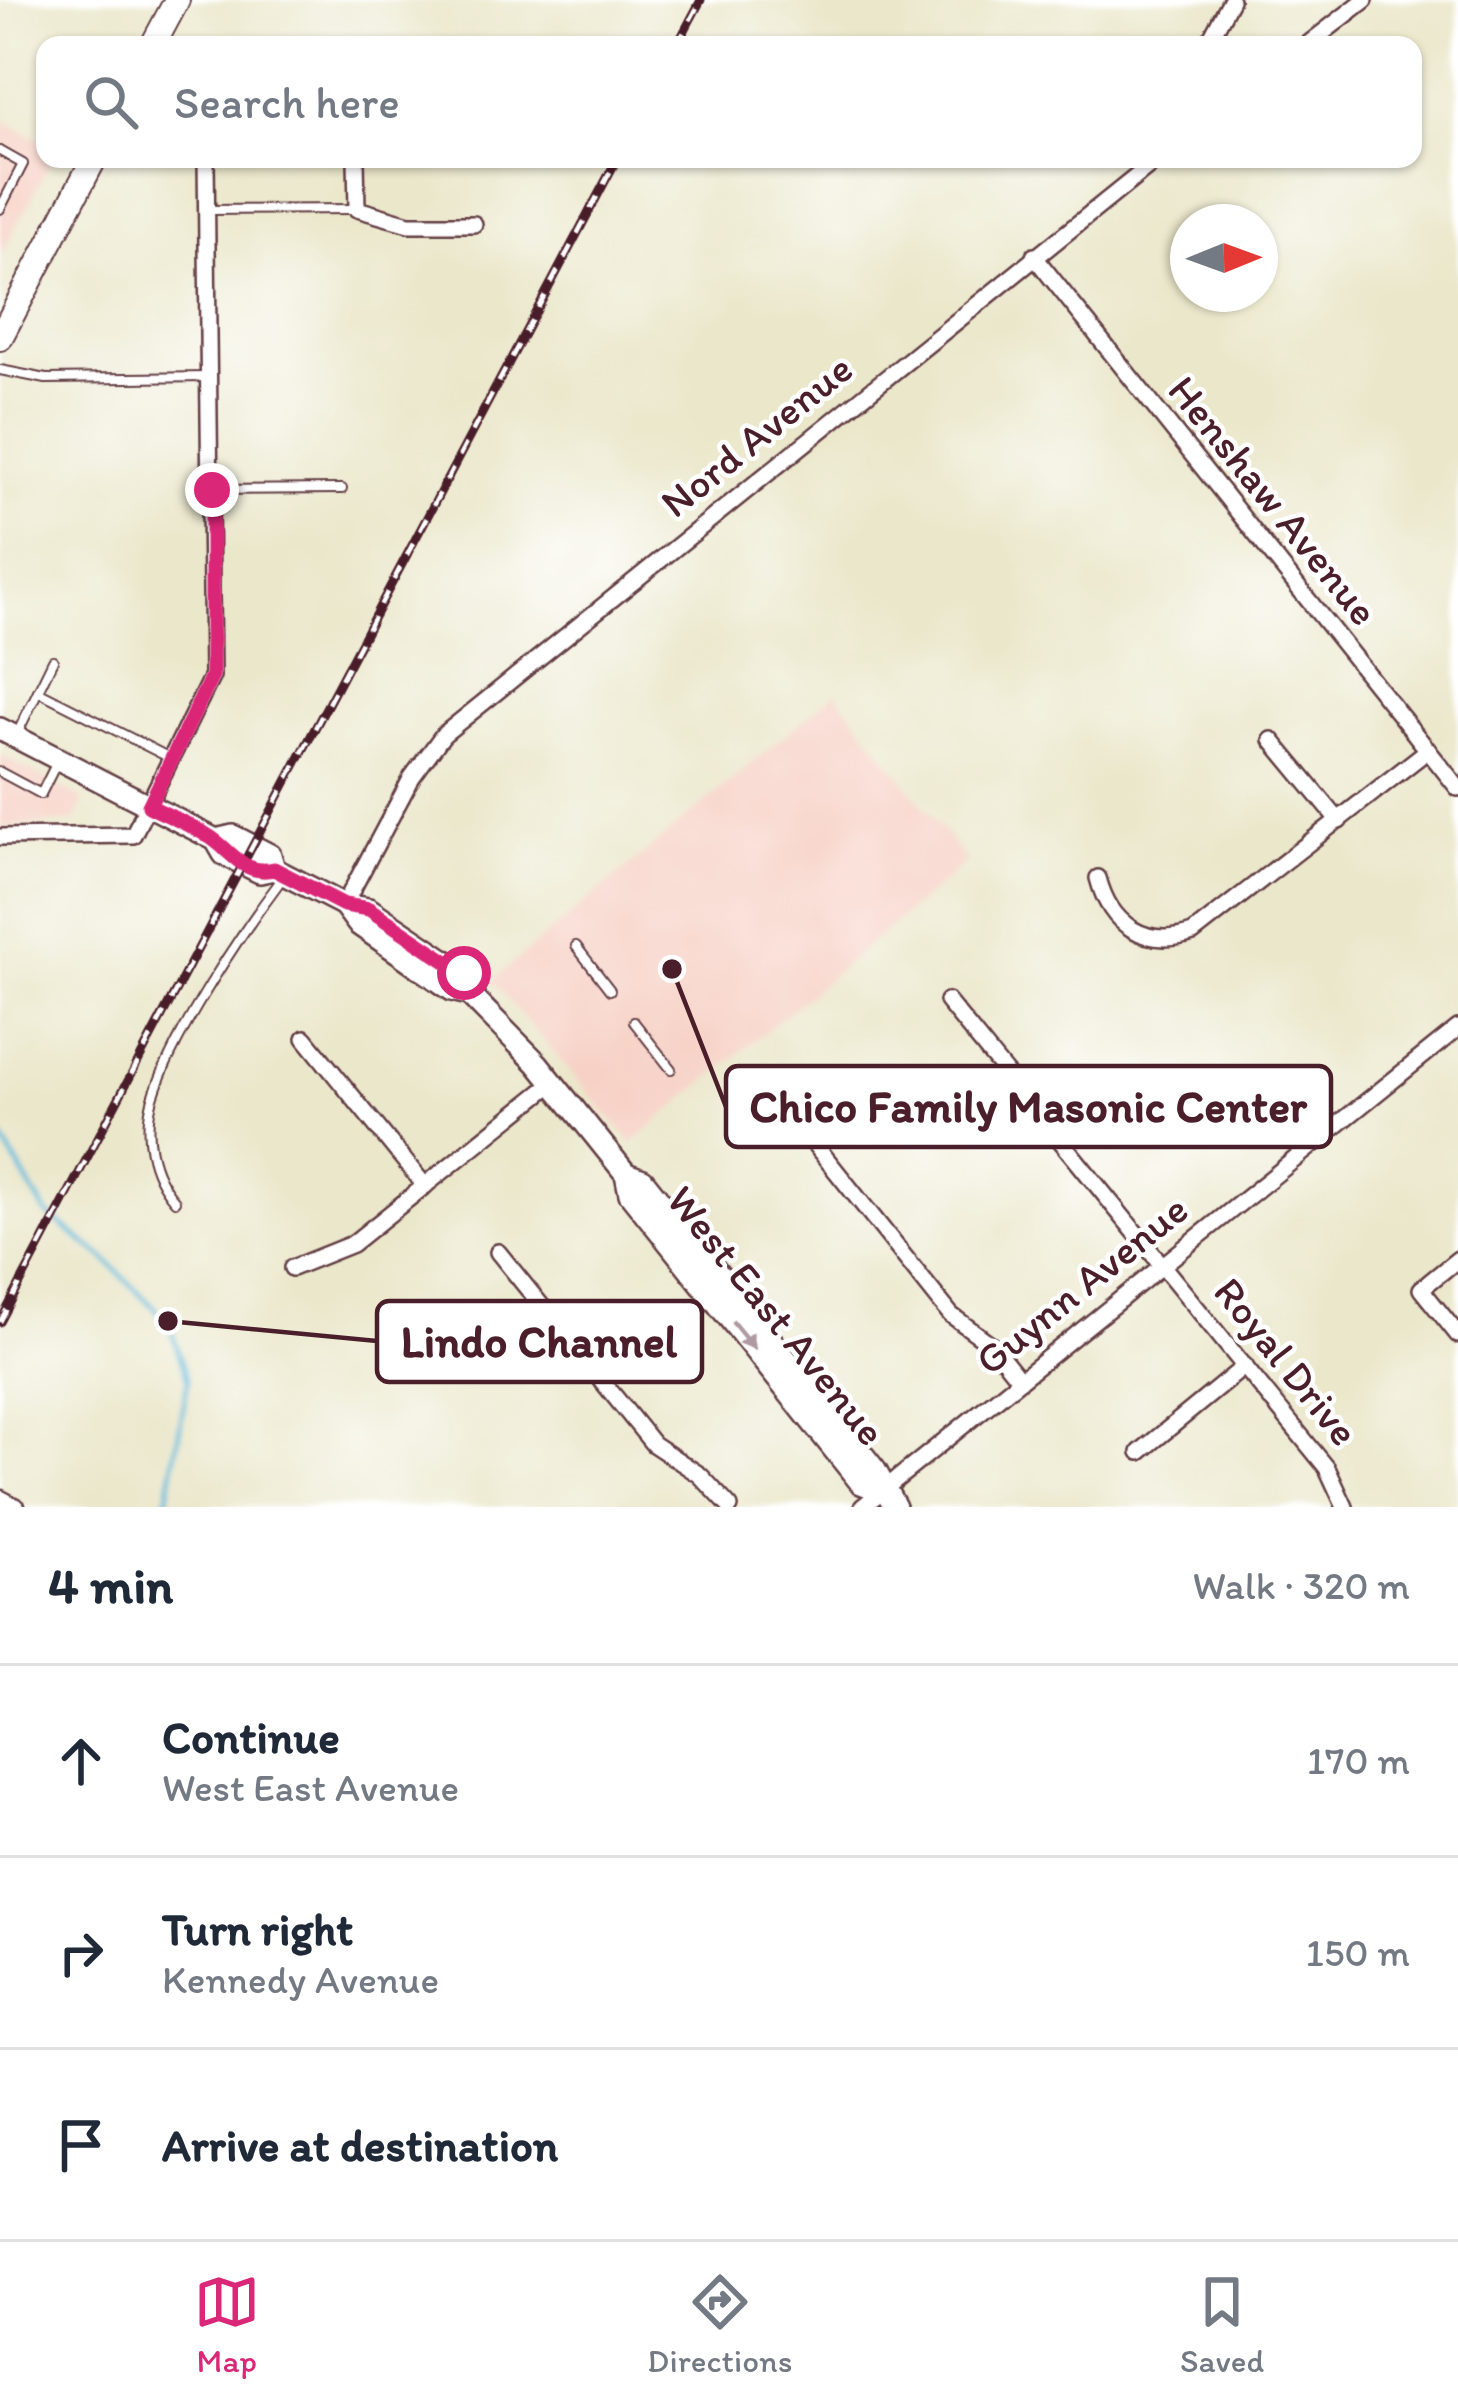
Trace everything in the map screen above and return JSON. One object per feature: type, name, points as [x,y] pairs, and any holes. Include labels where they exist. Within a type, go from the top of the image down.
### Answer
[{"type":"main road","points":[[159,36],[177,0]]},
{"type":"main road","points":[[0,338],[89,168]]},
{"type":"main road","name":"West East Avenue","points":[[8,733],[216,840],[233,836],[270,855],[280,872],[344,905],[358,924],[452,990],[470,994],[553,1083],[626,1174],[630,1194],[861,1483],[888,1499]]},
{"type":"street","points":[[1212,36],[1231,0]]},
{"type":"street","points":[[1318,36],[1365,0]]},
{"type":"street","points":[[0,837],[133,835],[212,676],[206,168]]},
{"type":"street","points":[[356,168],[357,208],[409,224],[474,224]]},
{"type":"street","name":"Nord Avenue","points":[[344,905],[412,777],[443,735],[1141,168]]},
{"type":"street","name":"Henshaw Avenue","points":[[1034,256],[1458,788]]},
{"type":"street","points":[[1272,740],[1339,821]]},
{"type":"street","points":[[1098,878],[1106,907],[1119,922],[1142,934],[1182,937],[1216,921],[1428,750]]},
{"type":"street","name":"Royal Drive","points":[[947,1001],[1336,1479],[1345,1507]]},
{"type":"street","name":"Guynn Avenue","points":[[862,1507],[888,1499],[1020,1380],[1458,1028]]},
{"type":"street","points":[[304,1038],[424,1186]]},
{"type":"street","points":[[292,1268],[341,1250],[553,1083]]},
{"type":"street","points":[[797,1122],[951,1315],[992,1345],[1020,1380]]},
{"type":"street","points":[[498,1252],[653,1444],[700,1474],[730,1507]]},
{"type":"street","points":[[1458,1259],[1420,1289],[1458,1335]]},
{"type":"street","points":[[1139,1452],[1245,1366]]},
{"type":"street","points":[[0,1498],[16,1507]]},
{"type":"lane","points":[[0,151],[22,164],[0,208]]},
{"type":"lane","points":[[207,210],[357,208]]},
{"type":"lane","points":[[0,370],[46,379],[210,377]]},
{"type":"lane","points":[[212,490],[342,489]]},
{"type":"lane","points":[[8,733],[53,660]]},
{"type":"lane","points":[[38,691],[173,759]]},
{"type":"lane","points":[[0,772],[41,794],[58,759]]},
{"type":"lane","points":[[175,1201],[159,1183],[152,1160],[154,1096],[221,968],[280,872]]},
{"type":"lane","points":[[576,946],[610,990]]},
{"type":"lane","points":[[634,1022],[670,1069]]},
{"type":"shaded area","points":[[0,119],[36,138],[36,168],[47,168],[0,256]]},
{"type":"shaded area","points":[[836,693],[967,862],[632,1143],[492,981]]},
{"type":"shaded area","points":[[0,755],[83,800],[75,821],[0,828]]},
{"type":"waterway","points":[[0,1135],[46,1213],[104,1258],[168,1321],[188,1380],[166,1507]]},
{"type":"railway","points":[[682,36],[701,0]]},
{"type":"railway","points":[[0,1322],[612,168]]},
{"type":"place","name":"Chico Family Masonic Center","points":[[672,969]]},
{"type":"place","name":"Lindo Channel","points":[[168,1321]]},
{"type":"route","points":[[212,490],[212,676],[149,806],[216,840],[224,854],[260,872],[274,869],[344,905],[369,909],[464,973]]}]
